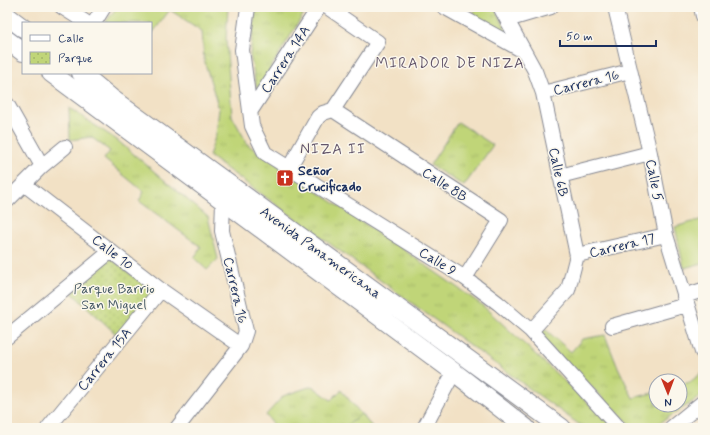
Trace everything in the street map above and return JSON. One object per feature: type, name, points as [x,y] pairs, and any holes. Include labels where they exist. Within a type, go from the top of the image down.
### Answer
[{"type":"main road","points":[[7,16],[22,27]]},
{"type":"main road","points":[[7,40],[22,51]]},
{"type":"main road","name":"Avenida Panamericana","points":[[52,74],[454,372],[526,428]]},
{"type":"main road","name":"Avenida Panamericana","points":[[82,74],[118,102],[562,428]]},
{"type":"street","points":[[62,7],[85,22]]},
{"type":"street","points":[[95,22],[104,7]]},
{"type":"street","name":"Calle 9","points":[[248,7],[242,50],[252,126],[265,153],[465,278],[498,303],[531,331],[619,428]]},
{"type":"street","name":"Carrera 14A","points":[[250,112],[319,7]]},
{"type":"street","points":[[288,168],[318,117],[323,113],[333,110],[378,42],[326,7]]},
{"type":"street","points":[[444,7],[524,51]]},
{"type":"street","name":"Calle 6B","points":[[500,7],[535,71],[543,93],[577,255],[568,290],[531,331]]},
{"type":"street","points":[[507,20],[552,7]]},
{"type":"street","name":"Calle 5","points":[[615,7],[650,153],[666,235],[702,352]]},
{"type":"street","points":[[701,7],[703,16]]},
{"type":"street","name":"Carrera 16","points":[[543,93],[630,71]]},
{"type":"street","points":[[8,106],[42,166]]},
{"type":"street","name":"Calle 8B","points":[[333,110],[501,220],[465,278]]},
{"type":"street","points":[[7,201],[42,166],[66,147]]},
{"type":"street","points":[[560,176],[650,153]]},
{"type":"street","name":"Calle 10","points":[[25,184],[161,290],[241,346]]},
{"type":"street","name":"Carrera 16","points":[[177,428],[241,346],[246,331],[222,230],[223,201]]},
{"type":"street","name":"Carrera 17","points":[[577,255],[666,235]]},
{"type":"street","points":[[7,337],[111,251]]},
{"type":"street","name":"Carrera 15A","points":[[48,428],[161,290]]},
{"type":"street","points":[[612,326],[685,300],[703,290]]},
{"type":"street","points":[[424,428],[454,372]]},
{"type":"street","points":[[671,428],[703,402]]},
{"type":"green space","points":[[117,7],[172,7],[152,34],[152,22],[106,22]]},
{"type":"green space","points":[[172,7],[228,7],[226,39],[232,116],[248,145],[404,250],[482,305],[615,428],[584,428],[209,156],[216,134],[219,109],[204,60],[202,31],[170,10]]},
{"type":"green space","points":[[256,7],[308,7],[257,90],[250,55]]},
{"type":"green space","points":[[476,7],[494,7],[513,42],[472,18]]},
{"type":"green space","points":[[69,108],[117,140],[208,217],[218,259],[207,270],[194,258],[201,247],[139,201],[144,192],[104,159],[110,151],[91,137],[70,140]]},
{"type":"green space","points":[[458,122],[493,145],[464,186],[430,165]]},
{"type":"green space","points":[[703,219],[703,263],[684,268],[675,227]]},
{"type":"green space","name":"Parque Barrio San Miguel","points":[[110,258],[153,292],[117,335],[72,293]]},
{"type":"green space","points":[[545,329],[571,352],[582,339],[605,335],[616,363],[633,398],[648,394],[648,413],[675,413],[652,428],[634,428],[537,334]]},
{"type":"green space","points":[[703,372],[703,395],[688,405],[688,383]]},
{"type":"green space","points":[[312,386],[331,400],[341,390],[373,428],[276,428],[266,415],[283,396]]},
{"type":"green space","points":[[361,414],[373,428],[344,428]]},
{"type":"place","name":"Señor Crucificado","points":[[285,178]]},
{"type":"district","name":"MIRADOR DE NIZA","points":[[450,63]]},
{"type":"district","name":"NIZA II","points":[[333,149]]}]
